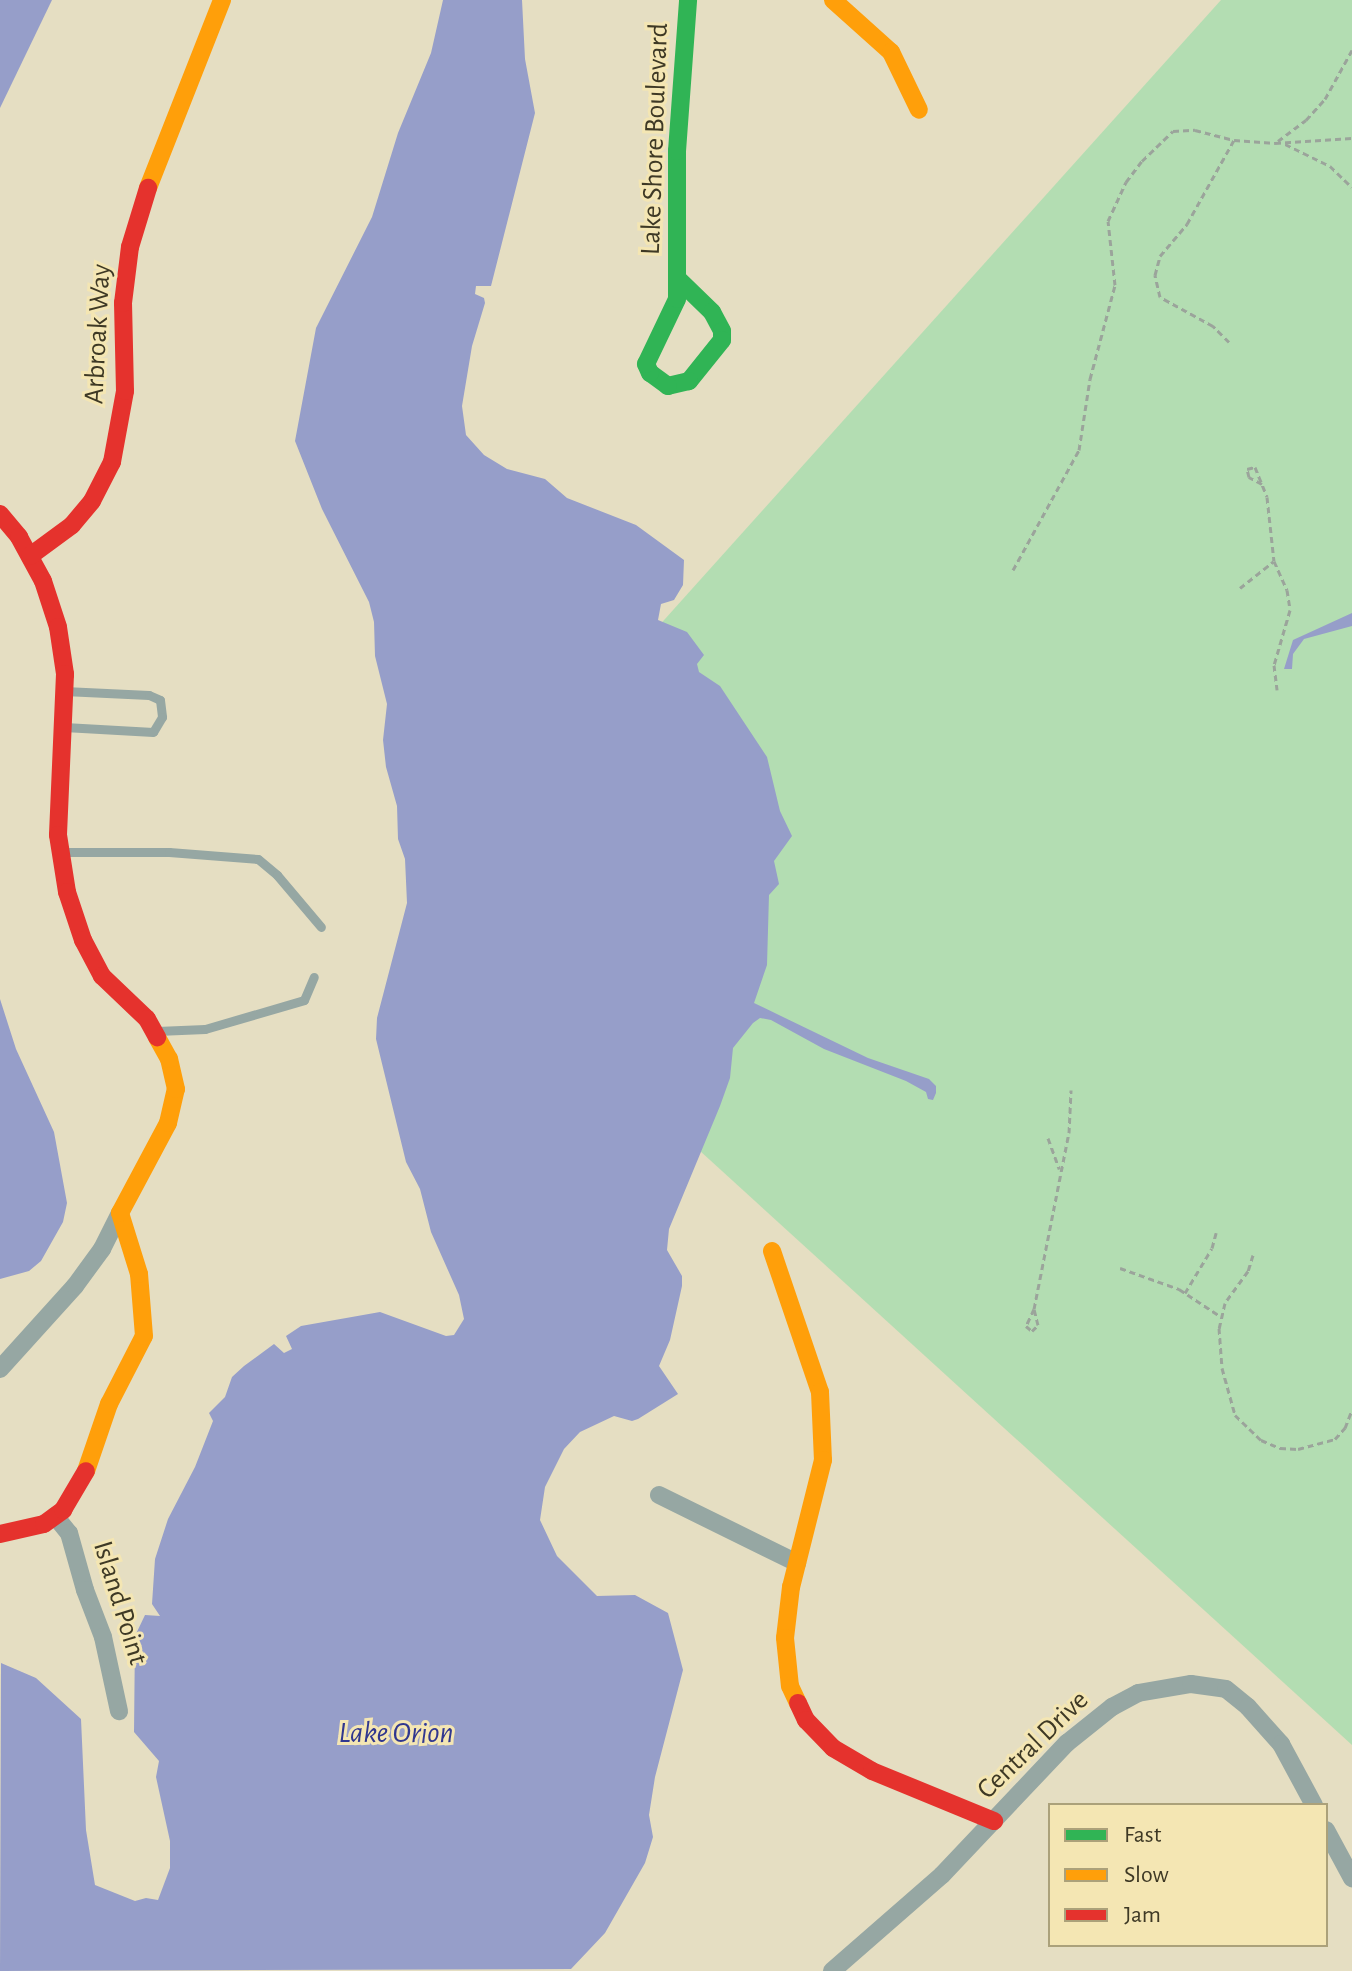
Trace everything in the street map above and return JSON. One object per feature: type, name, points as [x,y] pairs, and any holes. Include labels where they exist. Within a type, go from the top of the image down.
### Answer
[{"type":"street","name":"Arbroak Way","points":[[30,556],[72,525],[92,501],[112,462],[125,391],[123,303],[130,247],[143,200],[222,0]]},
{"type":"street","name":"Lake Shore Boulevard","points":[[679,280],[712,312],[722,331],[722,340],[689,381],[668,386],[650,373],[646,364],[654,342],[675,308],[679,280],[677,151],[688,0]]},
{"type":"street","points":[[833,0],[891,52],[919,110]]},
{"type":"street","points":[[0,514],[30,556],[43,581],[58,627],[63,691],[58,778],[61,853],[67,892],[83,940],[102,976],[147,1019],[169,1059],[176,1089],[168,1123],[102,1249],[75,1286],[0,1369]]},
{"type":"street","points":[[0,1534],[44,1524],[55,1516],[83,1481],[109,1404],[144,1336],[145,1314],[139,1274],[120,1213]]},
{"type":"street","points":[[772,1251],[793,1304],[820,1392],[823,1460],[797,1563],[785,1638],[790,1686],[806,1720],[833,1748],[872,1771],[994,1821]]},
{"type":"street","points":[[659,1495],[797,1563]]},
{"type":"street","name":"Island Point","points":[[55,1516],[69,1533],[85,1590],[103,1637],[119,1711]]},
{"type":"street","name":"Central Drive","points":[[832,1971],[942,1875],[1067,1743],[1112,1707],[1138,1693],[1191,1684],[1226,1689],[1248,1707],[1281,1744],[1313,1803]]},
{"type":"street","points":[[1328,1834],[1352,1878]]},
{"type":"lane","points":[[61,727],[153,732],[162,717],[160,700],[149,695],[63,691]]},
{"type":"lane","points":[[61,853],[100,849],[258,859],[277,875],[321,927]]},
{"type":"lane","points":[[154,1031],[205,1029],[304,1000],[314,977]]},
{"type":"path","points":[[1275,143],[1289,135],[1325,99],[1352,50]]},
{"type":"path","points":[[1013,570],[1079,450],[1090,379],[1115,285],[1108,221],[1114,204],[1142,161],[1173,131],[1195,130],[1234,140],[1284,144],[1352,138]]},
{"type":"path","points":[[1229,342],[1213,326],[1160,297],[1155,275],[1160,256],[1187,224],[1234,140]]},
{"type":"path","points":[[1284,144],[1330,166],[1352,187]]},
{"type":"path","points":[[1262,484],[1249,477],[1247,469],[1255,467],[1262,484],[1271,512],[1274,561],[1287,590],[1290,610],[1274,665],[1277,690]]},
{"type":"path","points":[[1240,588],[1274,561]]},
{"type":"path","points":[[1034,1309],[1038,1325],[1032,1331],[1026,1326],[1034,1309],[1069,1133],[1071,1090]]},
{"type":"path","points":[[1048,1138],[1060,1173]]},
{"type":"path","points":[[1185,1293],[1212,1248],[1216,1233]]},
{"type":"path","points":[[1253,1255],[1248,1271],[1225,1303],[1221,1317],[1218,1344],[1235,1415],[1261,1440],[1280,1448],[1316,1445],[1335,1439],[1345,1428],[1352,1410]]},
{"type":"path","points":[[1120,1268],[1185,1293],[1221,1317]]},
{"type":"green space","points":[[1221,0],[1352,0],[1352,1745],[418,894]]},
{"type":"water","points":[[0,0],[52,0],[0,108]]},
{"type":"water","name":"Lake Orion","points":[[443,0],[522,0],[525,59],[535,113],[491,286],[476,286],[475,294],[484,298],[485,303],[472,346],[462,406],[466,435],[484,455],[507,469],[545,479],[567,498],[636,525],[684,560],[683,585],[674,600],[661,604],[658,620],[687,632],[704,655],[697,664],[699,672],[720,686],[767,757],[780,811],[792,836],[774,861],[779,884],[769,895],[767,965],[754,1003],[868,1058],[929,1079],[936,1086],[936,1093],[933,1100],[928,1099],[926,1092],[906,1081],[824,1049],[771,1020],[760,1018],[753,1023],[733,1048],[730,1078],[669,1229],[667,1250],[682,1276],[682,1286],[670,1340],[659,1366],[678,1394],[638,1419],[632,1421],[614,1416],[580,1432],[564,1449],[545,1487],[540,1520],[557,1556],[597,1596],[635,1595],[668,1613],[683,1670],[655,1777],[649,1815],[653,1837],[645,1863],[605,1933],[571,1969],[0,1971],[1,1663],[36,1678],[81,1719],[86,1830],[95,1885],[135,1901],[146,1898],[158,1900],[170,1868],[170,1841],[156,1777],[159,1761],[134,1732],[135,1636],[145,1615],[160,1616],[152,1604],[155,1559],[168,1519],[195,1467],[213,1421],[209,1413],[225,1397],[232,1377],[244,1366],[274,1344],[284,1353],[292,1349],[286,1336],[301,1326],[380,1312],[446,1336],[454,1335],[464,1319],[459,1295],[431,1232],[420,1189],[406,1162],[376,1039],[377,1018],[407,903],[405,859],[398,839],[397,806],[386,767],[383,740],[387,704],[375,656],[374,622],[369,602],[322,509],[295,441],[316,328],[372,217],[398,133],[431,53]]},
{"type":"water","points":[[1352,613],[1352,626],[1304,639],[1293,654],[1292,669],[1284,669],[1293,640]]},
{"type":"water","points":[[0,999],[16,1049],[54,1132],[67,1203],[63,1222],[41,1261],[29,1271],[0,1279]]},
{"type":"traffic: fast","points":[[679,280],[712,312],[722,331],[722,340],[689,381],[668,386],[650,373],[646,364],[677,299],[677,151],[688,0]]},
{"type":"traffic: slow","points":[[148,188],[222,0]]},
{"type":"traffic: slow","points":[[833,0],[891,52],[919,110]]},
{"type":"traffic: slow","points":[[86,1471],[109,1404],[144,1336],[139,1274],[120,1213],[168,1123],[176,1089],[169,1059],[157,1037]]},
{"type":"traffic: slow","points":[[772,1251],[820,1392],[823,1460],[791,1587],[785,1638],[790,1686],[798,1703]]},
{"type":"traffic: jam","points":[[30,556],[72,525],[92,501],[112,462],[125,391],[123,303],[130,247],[148,188]]},
{"type":"traffic: jam","points":[[0,514],[19,537],[43,581],[58,627],[65,674],[58,835],[67,892],[83,940],[102,976],[147,1019],[157,1037]]},
{"type":"traffic: jam","points":[[0,1534],[44,1524],[63,1510],[86,1471]]},
{"type":"traffic: jam","points":[[798,1703],[806,1720],[833,1748],[872,1771],[994,1821]]}]
